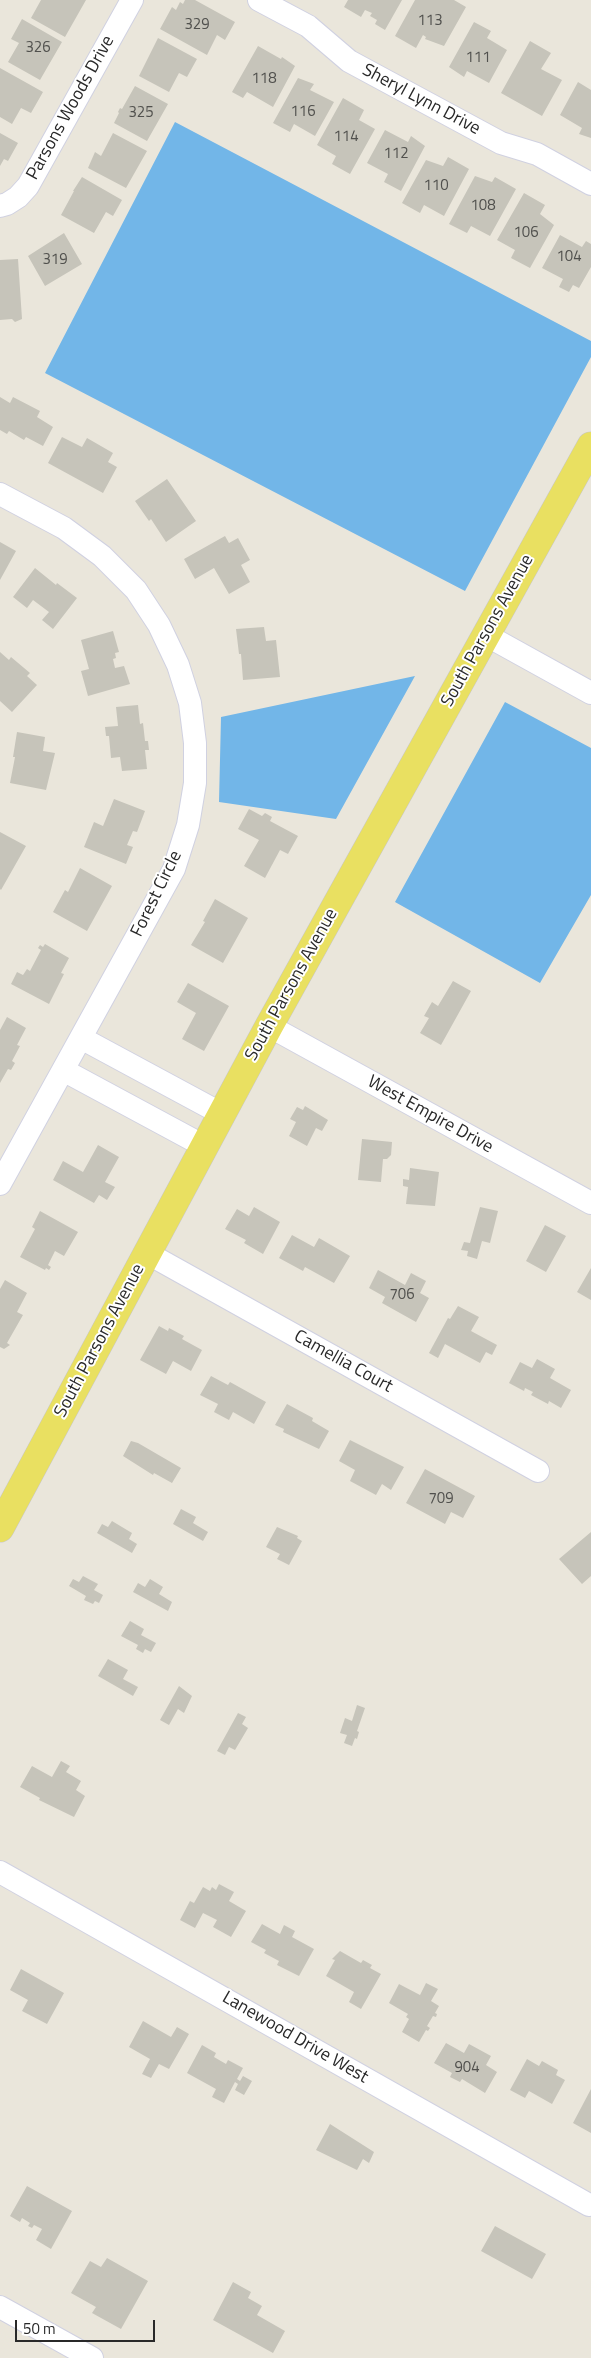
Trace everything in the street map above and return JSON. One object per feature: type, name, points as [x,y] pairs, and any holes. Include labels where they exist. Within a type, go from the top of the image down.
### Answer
[{"type":"main road","name":"South Parsons Avenue","points":[[0,1528],[269,1026],[591,446]]},
{"type":"street","name":"Parsons Woods Drive","points":[[0,206],[18,197],[28,186],[132,0]]},
{"type":"street","name":"Sheryl Lynn Drive","points":[[259,0],[308,26],[349,61],[501,143],[537,154],[591,184]]},
{"type":"street","name":"Forest Circle","points":[[0,494],[64,528],[102,556],[136,590],[159,626],[178,665],[190,703],[195,743],[195,773],[188,825],[174,869],[0,1184]]},
{"type":"street","points":[[486,635],[591,693]]},
{"type":"street","name":"West Empire Drive","points":[[269,1026],[591,1203]]},
{"type":"street","points":[[81,1038],[222,1114]]},
{"type":"street","points":[[63,1070],[204,1146]]},
{"type":"street","name":"Camellia Court","points":[[147,1253],[538,1471]]},
{"type":"street","name":"Lanewood Drive West","points":[[0,1872],[589,2205]]},
{"type":"street","points":[[0,2307],[92,2358]]},
{"type":"water","points":[[175,122],[591,341],[591,357],[465,591],[45,373]]},
{"type":"water","points":[[415,676],[336,819],[219,802],[221,717]]},
{"type":"water","points":[[505,702],[591,748],[591,895],[540,983],[395,902]]},
{"type":"building","points":[[41,0],[86,0],[65,37],[31,18]]},
{"type":"building","points":[[185,0],[195,0],[235,22],[225,40],[217,35],[207,55],[160,29],[172,7],[176,10],[180,2],[183,4]]},
{"type":"building","points":[[348,0],[402,0],[385,30],[375,24],[377,20],[370,16],[372,13],[365,10],[361,17],[344,7]]},
{"type":"building","points":[[415,0],[454,0],[466,7],[444,46],[425,39],[426,37],[423,35],[416,48],[395,36]]},
{"type":"building","points":[[22,19],[62,42],[40,80],[8,62],[19,43],[11,39]]},
{"type":"building","points":[[474,22],[491,31],[487,38],[507,50],[489,83],[467,71],[464,77],[449,67]]},
{"type":"building","points":[[158,38],[197,59],[187,77],[179,73],[169,92],[139,76]]},
{"type":"building","points":[[530,41],[551,53],[541,69],[562,80],[542,116],[501,93]]},
{"type":"building","points":[[258,46],[281,59],[282,57],[295,66],[273,107],[247,92],[243,98],[232,92]]},
{"type":"building","points":[[0,68],[43,92],[31,113],[21,108],[12,124],[0,117]]},
{"type":"building","points":[[298,78],[314,84],[310,90],[334,102],[315,136],[294,124],[290,132],[273,123]]},
{"type":"building","points":[[578,82],[591,90],[591,138],[579,134],[582,128],[560,115]]},
{"type":"building","points":[[135,86],[168,104],[147,141],[114,123],[120,108],[122,109]]},
{"type":"building","points":[[343,98],[364,110],[359,120],[375,129],[350,174],[332,164],[336,156],[317,145]]},
{"type":"building","points":[[385,130],[408,142],[411,136],[425,146],[401,191],[384,182],[388,174],[367,163]]},
{"type":"building","points":[[0,133],[18,143],[8,161],[4,159],[0,166]]},
{"type":"building","points":[[113,133],[147,151],[126,188],[88,168],[95,152],[101,156]]},
{"type":"building","points":[[448,157],[469,169],[444,216],[424,205],[420,213],[402,203],[426,160],[443,166]]},
{"type":"building","points":[[475,176],[492,182],[495,177],[516,189],[490,236],[471,226],[467,233],[449,224]]},
{"type":"building","points":[[82,177],[122,200],[113,216],[106,212],[94,233],[61,215]]},
{"type":"building","points":[[524,193],[545,205],[540,214],[554,225],[530,268],[511,258],[515,250],[497,240]]},
{"type":"building","points":[[64,233],[82,264],[45,286],[28,256]]},
{"type":"building","points":[[560,235],[582,247],[586,241],[591,244],[591,267],[579,288],[573,285],[569,292],[559,287],[563,279],[542,268]]},
{"type":"building","points":[[18,259],[22,319],[15,322],[12,319],[0,320],[0,260]]},
{"type":"building","points":[[0,397],[10,403],[13,397],[40,411],[37,417],[53,427],[43,446],[26,437],[24,440],[9,431],[7,434],[0,430]]},
{"type":"building","points":[[62,437],[82,447],[87,438],[113,453],[108,462],[117,467],[103,493],[48,463]]},
{"type":"building","points":[[167,479],[196,521],[166,542],[151,519],[149,521],[135,501]]},
{"type":"building","points":[[225,536],[229,543],[238,538],[250,560],[241,565],[250,582],[229,594],[214,568],[195,579],[184,559]]},
{"type":"building","points":[[0,542],[16,551],[0,580]]},
{"type":"building","points":[[35,568],[56,585],[57,583],[77,598],[53,629],[42,620],[49,612],[33,600],[27,608],[13,597]]},
{"type":"building","points":[[264,627],[266,641],[276,640],[280,677],[243,680],[241,654],[239,654],[236,629]]},
{"type":"building","points":[[113,631],[119,652],[115,653],[116,658],[113,659],[115,668],[124,666],[130,684],[88,696],[81,671],[89,669],[81,640]]},
{"type":"building","points":[[0,652],[9,660],[11,657],[30,673],[27,676],[37,685],[12,712],[0,701]]},
{"type":"building","points":[[138,705],[140,724],[143,723],[145,741],[148,741],[149,750],[145,750],[147,769],[122,771],[120,757],[111,758],[109,736],[106,736],[105,727],[118,726],[116,707]]},
{"type":"building","points":[[17,732],[45,737],[43,751],[55,753],[46,790],[10,783]]},
{"type":"building","points":[[114,799],[145,811],[137,832],[133,831],[127,845],[133,847],[126,864],[84,847],[94,822],[103,826]]},
{"type":"building","points":[[249,809],[262,816],[265,813],[272,817],[270,821],[298,836],[288,854],[280,850],[265,878],[244,866],[259,840],[238,829]]},
{"type":"building","points":[[0,832],[26,846],[1,890],[0,889]]},
{"type":"building","points":[[80,868],[112,886],[87,931],[53,912],[65,890],[68,892]]},
{"type":"building","points":[[215,899],[248,918],[223,963],[191,945],[205,922],[203,921]]},
{"type":"building","points":[[45,944],[69,958],[61,973],[64,974],[49,1004],[11,984],[17,972],[23,975],[27,969],[30,971],[41,950],[38,948],[40,945],[43,947]]},
{"type":"building","points":[[453,981],[471,991],[441,1045],[420,1033],[429,1018],[424,1016],[432,1002],[438,1006]]},
{"type":"building","points":[[188,983],[229,1006],[204,1051],[182,1039],[196,1013],[177,1002]]},
{"type":"building","points":[[7,1017],[26,1028],[17,1045],[20,1046],[12,1061],[15,1063],[11,1070],[8,1069],[0,1083],[0,1030]]},
{"type":"building","points":[[305,1106],[328,1120],[322,1131],[316,1128],[307,1146],[289,1136],[296,1122],[290,1119],[297,1107],[303,1110]]},
{"type":"building","points":[[362,1139],[392,1142],[391,1155],[387,1159],[383,1159],[381,1182],[358,1180]]},
{"type":"building","points":[[98,1145],[119,1157],[105,1182],[115,1187],[107,1200],[99,1195],[94,1203],[53,1180],[63,1161],[83,1172]]},
{"type":"building","points":[[410,1168],[439,1172],[435,1206],[406,1204],[408,1187],[403,1186],[403,1179],[409,1180]]},
{"type":"building","points":[[254,1207],[280,1222],[263,1254],[244,1243],[246,1240],[225,1229],[237,1209],[249,1216]]},
{"type":"building","points":[[480,1207],[498,1211],[490,1243],[482,1241],[477,1259],[467,1256],[468,1251],[461,1250],[464,1242],[470,1243]]},
{"type":"building","points":[[40,1211],[78,1232],[64,1256],[55,1251],[48,1265],[51,1267],[49,1270],[46,1268],[45,1270],[20,1257],[35,1229],[32,1227]]},
{"type":"building","points":[[545,1225],[566,1236],[546,1272],[526,1261]]},
{"type":"building","points":[[292,1235],[314,1247],[319,1238],[350,1256],[334,1283],[305,1267],[303,1271],[279,1258]]},
{"type":"building","points":[[591,1268],[591,1300],[577,1292]]},
{"type":"building","points":[[378,1270],[405,1285],[411,1273],[426,1281],[420,1293],[429,1298],[416,1322],[382,1303],[385,1297],[369,1288]]},
{"type":"building","points":[[5,1280],[27,1293],[17,1312],[23,1315],[7,1343],[10,1345],[4,1349],[0,1347],[0,1289]]},
{"type":"building","points":[[458,1306],[479,1317],[471,1331],[497,1345],[492,1355],[486,1352],[480,1363],[445,1344],[438,1358],[429,1353],[448,1318],[450,1319]]},
{"type":"building","points":[[159,1326],[168,1331],[169,1328],[184,1336],[182,1339],[202,1350],[191,1371],[173,1361],[166,1374],[140,1360]]},
{"type":"building","points":[[537,1359],[555,1369],[550,1378],[571,1390],[561,1408],[549,1401],[548,1404],[531,1395],[533,1392],[525,1388],[524,1391],[509,1383],[520,1362],[532,1368]]},
{"type":"building","points":[[211,1376],[228,1385],[230,1382],[266,1402],[254,1424],[233,1412],[229,1420],[214,1412],[218,1404],[200,1395]]},
{"type":"building","points":[[287,1404],[313,1418],[312,1421],[329,1431],[319,1449],[283,1432],[284,1429],[275,1425]]},
{"type":"building","points":[[350,1440],[404,1467],[391,1490],[382,1484],[376,1495],[350,1481],[355,1470],[339,1461]]},
{"type":"building","points":[[131,1441],[138,1443],[181,1468],[172,1483],[154,1473],[153,1475],[123,1456]]},
{"type":"building","points":[[425,1469],[475,1496],[463,1518],[451,1512],[445,1524],[406,1503]]},
{"type":"building","points":[[181,1509],[196,1517],[193,1523],[208,1532],[203,1541],[173,1524]]},
{"type":"building","points":[[112,1521],[132,1533],[129,1539],[137,1544],[132,1553],[97,1533],[102,1524],[108,1527]]},
{"type":"building","points":[[277,1527],[298,1536],[297,1538],[302,1541],[289,1565],[277,1559],[280,1554],[266,1547]]},
{"type":"building","points":[[591,1532],[591,1576],[582,1584],[559,1559]]},
{"type":"building","points":[[83,1576],[98,1584],[94,1590],[103,1595],[99,1603],[95,1601],[93,1604],[84,1600],[86,1596],[69,1586],[73,1579],[79,1582]]},
{"type":"building","points":[[150,1579],[163,1587],[159,1594],[172,1602],[168,1611],[133,1592],[138,1583],[145,1587]]},
{"type":"building","points":[[130,1621],[144,1629],[141,1635],[156,1643],[151,1652],[145,1649],[143,1653],[136,1649],[138,1645],[121,1636]]},
{"type":"building","points":[[108,1659],[128,1670],[123,1679],[138,1687],[133,1696],[98,1676]]},
{"type":"building","points":[[179,1686],[192,1696],[184,1713],[178,1709],[169,1725],[160,1720]]},
{"type":"building","points":[[357,1705],[365,1708],[357,1731],[359,1732],[357,1739],[355,1738],[352,1746],[344,1743],[347,1735],[340,1733],[345,1718],[352,1721]]},
{"type":"building","points":[[238,1713],[246,1717],[242,1724],[248,1728],[235,1750],[229,1747],[225,1755],[217,1751]]},
{"type":"building","points":[[61,1761],[70,1766],[66,1772],[81,1781],[76,1790],[85,1796],[74,1817],[39,1800],[40,1798],[20,1787],[32,1766],[52,1777]]},
{"type":"building","points":[[219,1884],[234,1892],[229,1901],[246,1911],[231,1937],[213,1927],[217,1920],[203,1913],[195,1928],[180,1920],[190,1901],[194,1903],[203,1887],[210,1891],[212,1887],[216,1890]]},
{"type":"building","points":[[262,1924],[280,1934],[284,1925],[295,1931],[292,1937],[314,1949],[299,1976],[277,1965],[279,1961],[264,1953],[266,1950],[251,1942]]},
{"type":"building","points":[[340,1951],[361,1963],[363,1960],[372,1965],[370,1968],[381,1974],[361,2009],[349,2002],[354,1992],[326,1976],[335,1960],[332,1959]]},
{"type":"building","points":[[21,1969],[64,1993],[47,2024],[22,2011],[28,2000],[10,1990]]},
{"type":"building","points":[[426,1983],[438,1989],[431,2001],[439,2006],[435,2013],[437,2014],[436,2017],[433,2016],[427,2026],[430,2028],[428,2031],[426,2030],[419,2042],[402,2032],[409,2019],[406,2017],[408,2014],[389,2003],[399,1984],[420,1995]]},
{"type":"building","points":[[143,2021],[171,2037],[177,2027],[189,2034],[169,2069],[159,2064],[151,2078],[142,2074],[150,2059],[129,2047]]},
{"type":"building","points":[[446,2043],[464,2053],[469,2044],[491,2056],[486,2065],[497,2072],[485,2093],[462,2079],[460,2082],[450,2077],[452,2073],[434,2063]]},
{"type":"building","points":[[202,2045],[216,2053],[214,2057],[226,2064],[228,2060],[243,2068],[237,2079],[240,2081],[243,2076],[252,2081],[244,2095],[235,2090],[238,2084],[235,2082],[224,2103],[212,2097],[216,2089],[187,2073]]},
{"type":"building","points":[[527,2059],[539,2066],[542,2061],[558,2070],[556,2075],[565,2080],[552,2104],[529,2091],[525,2098],[510,2090]]},
{"type":"building","points":[[591,2089],[591,2133],[573,2123]]},
{"type":"building","points":[[330,2124],[374,2152],[369,2163],[363,2159],[357,2170],[316,2150]]},
{"type":"building","points":[[27,2186],[72,2211],[51,2249],[36,2240],[42,2229],[34,2225],[32,2228],[28,2226],[30,2223],[22,2218],[20,2222],[10,2216]]},
{"type":"building","points":[[495,2226],[546,2254],[532,2279],[481,2251]]},
{"type":"building","points":[[107,2258],[148,2281],[121,2329],[92,2313],[96,2307],[71,2293],[90,2261],[101,2267]]},
{"type":"building","points":[[233,2282],[251,2292],[248,2298],[262,2306],[257,2315],[285,2331],[273,2353],[213,2320]]}]
